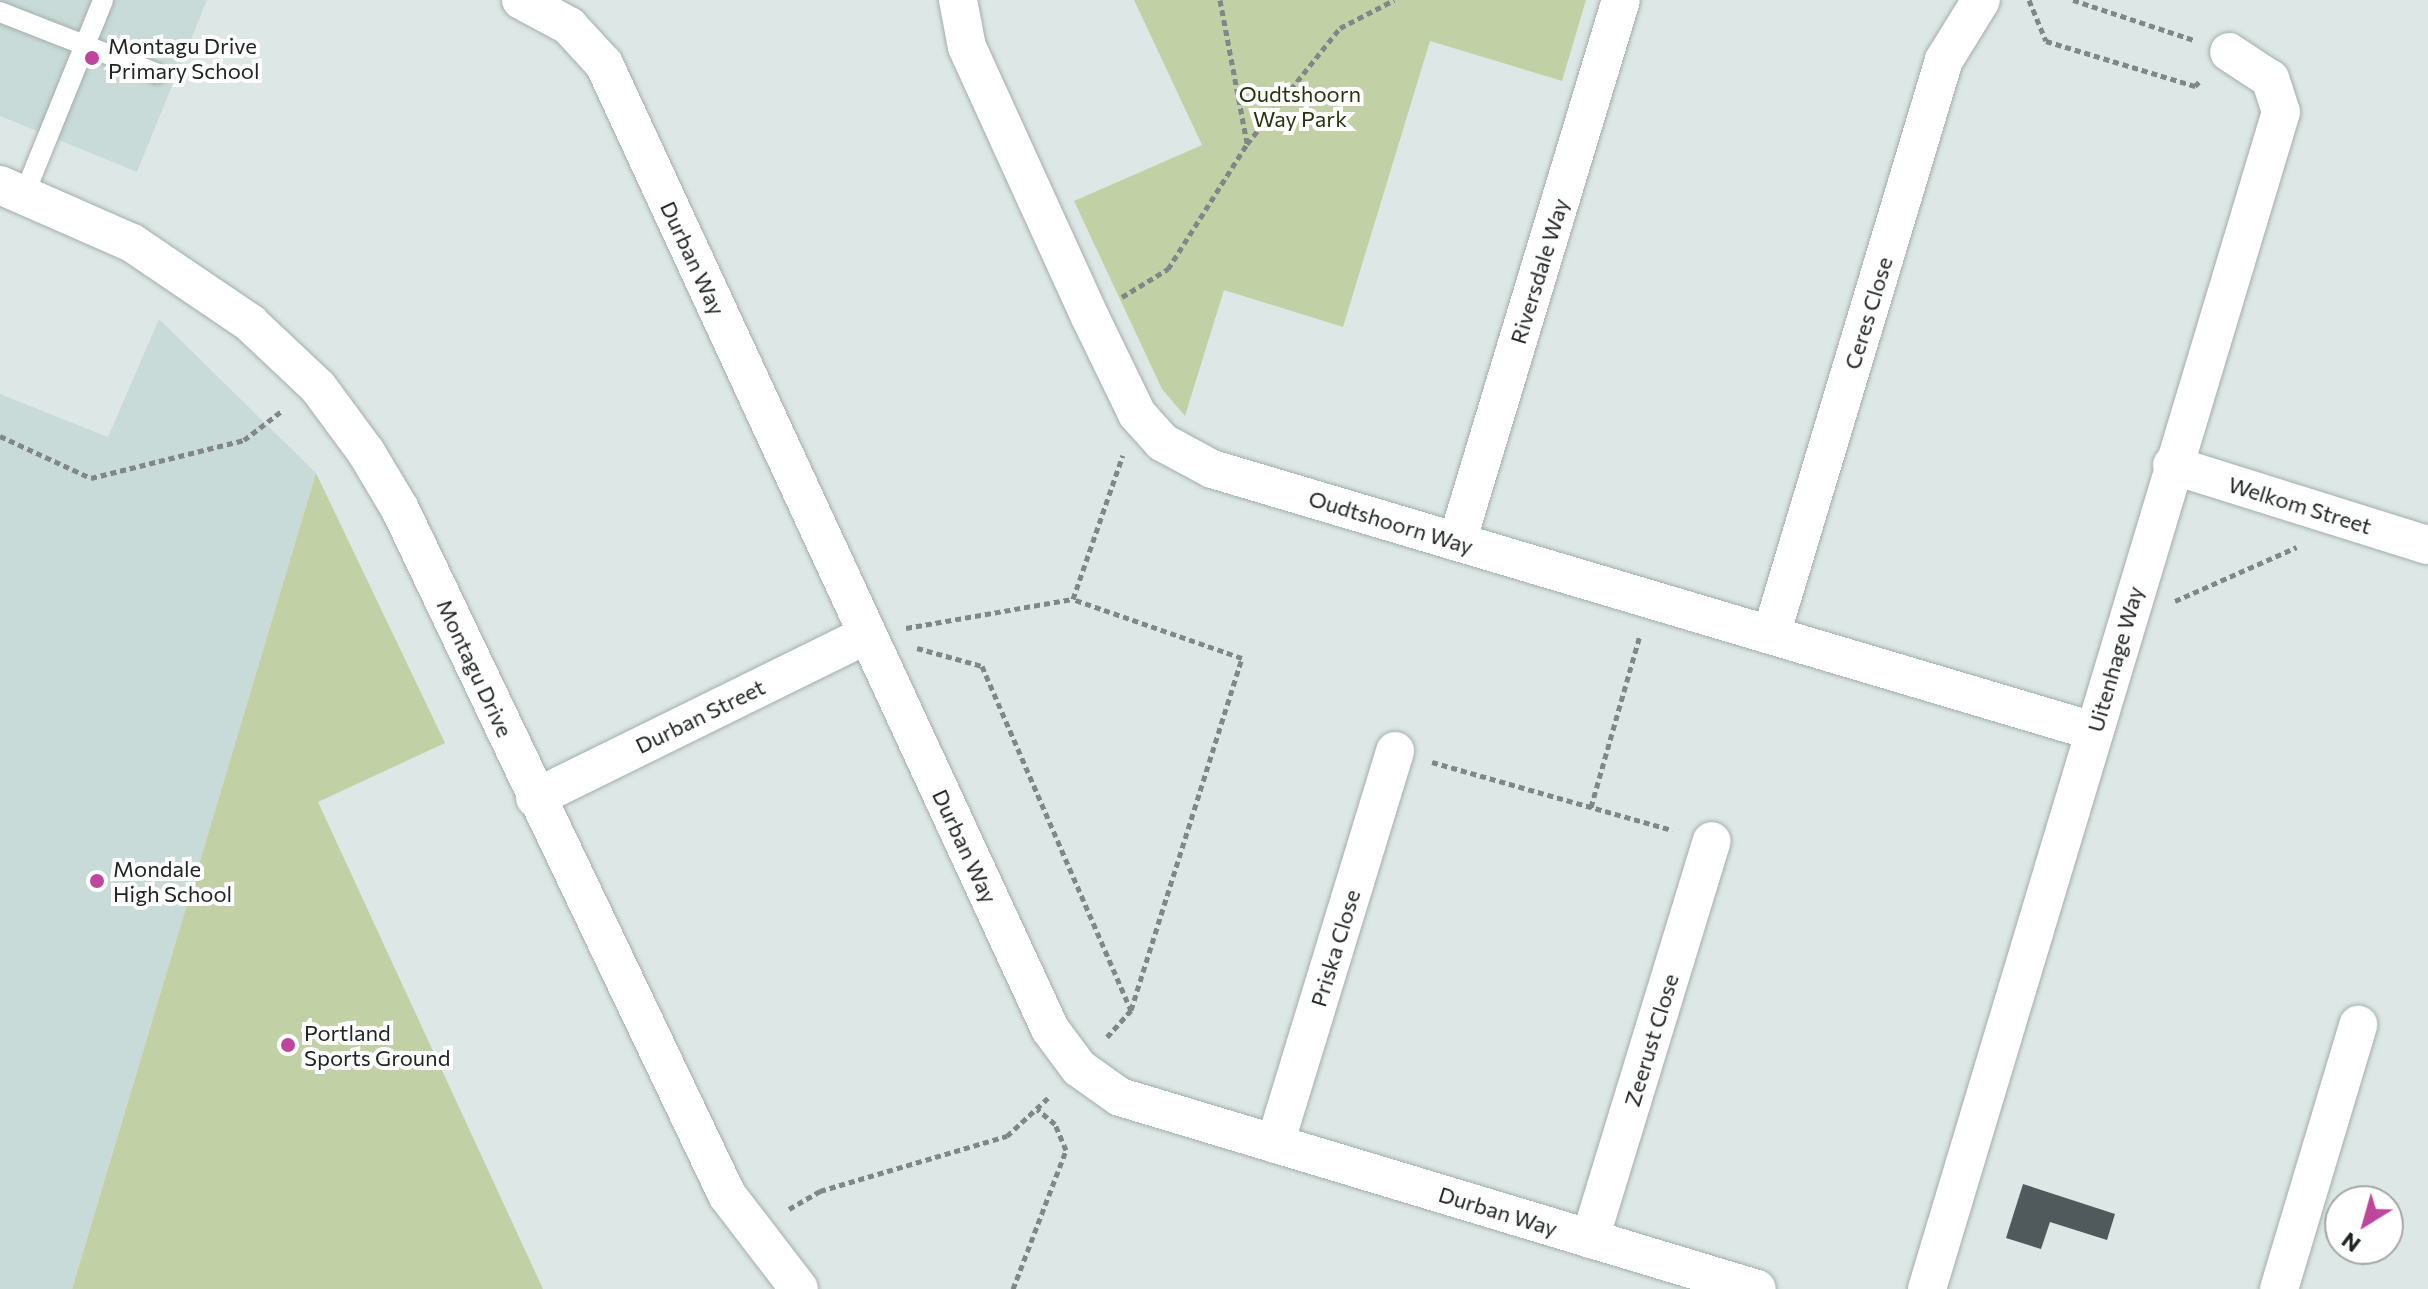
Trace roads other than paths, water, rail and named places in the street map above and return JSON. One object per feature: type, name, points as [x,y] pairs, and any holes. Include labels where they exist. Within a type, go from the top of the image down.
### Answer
[{"type":"street","name":"Durban Way","points":[[521,0],[577,13],[604,64],[1050,1029],[1079,1068],[1120,1097],[1757,1289]]},
{"type":"street","name":"Oudtshoorn Way","points":[[958,0],[967,47],[1090,317],[1137,414],[1162,442],[1212,469],[2093,731]]},
{"type":"street","name":"Riversdale Way","points":[[1457,542],[1621,0]]},
{"type":"street","name":"Ceres Close","points":[[1771,635],[1944,60],[1981,0]]},
{"type":"street","name":"Uitenhage Way","points":[[1927,1289],[2172,465],[2281,112],[2270,79],[2229,52]]},
{"type":"street","name":"Montagu Drive","points":[[12,190],[132,243],[191,280],[318,387],[400,509],[535,798],[750,1231],[799,1289]]},
{"type":"street","name":"Welkom Street","points":[[2172,465],[2428,545]]},
{"type":"street","name":"Durban Street","points":[[535,798],[866,635]]},
{"type":"street","name":"Priska Close","points":[[1275,1144],[1395,751]]},
{"type":"street","name":"Zeerust Close","points":[[1590,1239],[1712,841]]},
{"type":"street","points":[[2279,1289],[2358,1025]]},
{"type":"lane","points":[[12,190],[85,44],[103,0]]},
{"type":"lane","points":[[0,12],[156,73]]},
{"type":"place","name":"Montagu Drive Primary School","points":[[92,58]]},
{"type":"place","name":"Mondale High School","points":[[97,881]]},
{"type":"place","name":"Portland Sports Ground","points":[[288,1045]]},
{"type":"park label","name":"Oudtshoorn Way Park","points":[[1300,106]]}]
